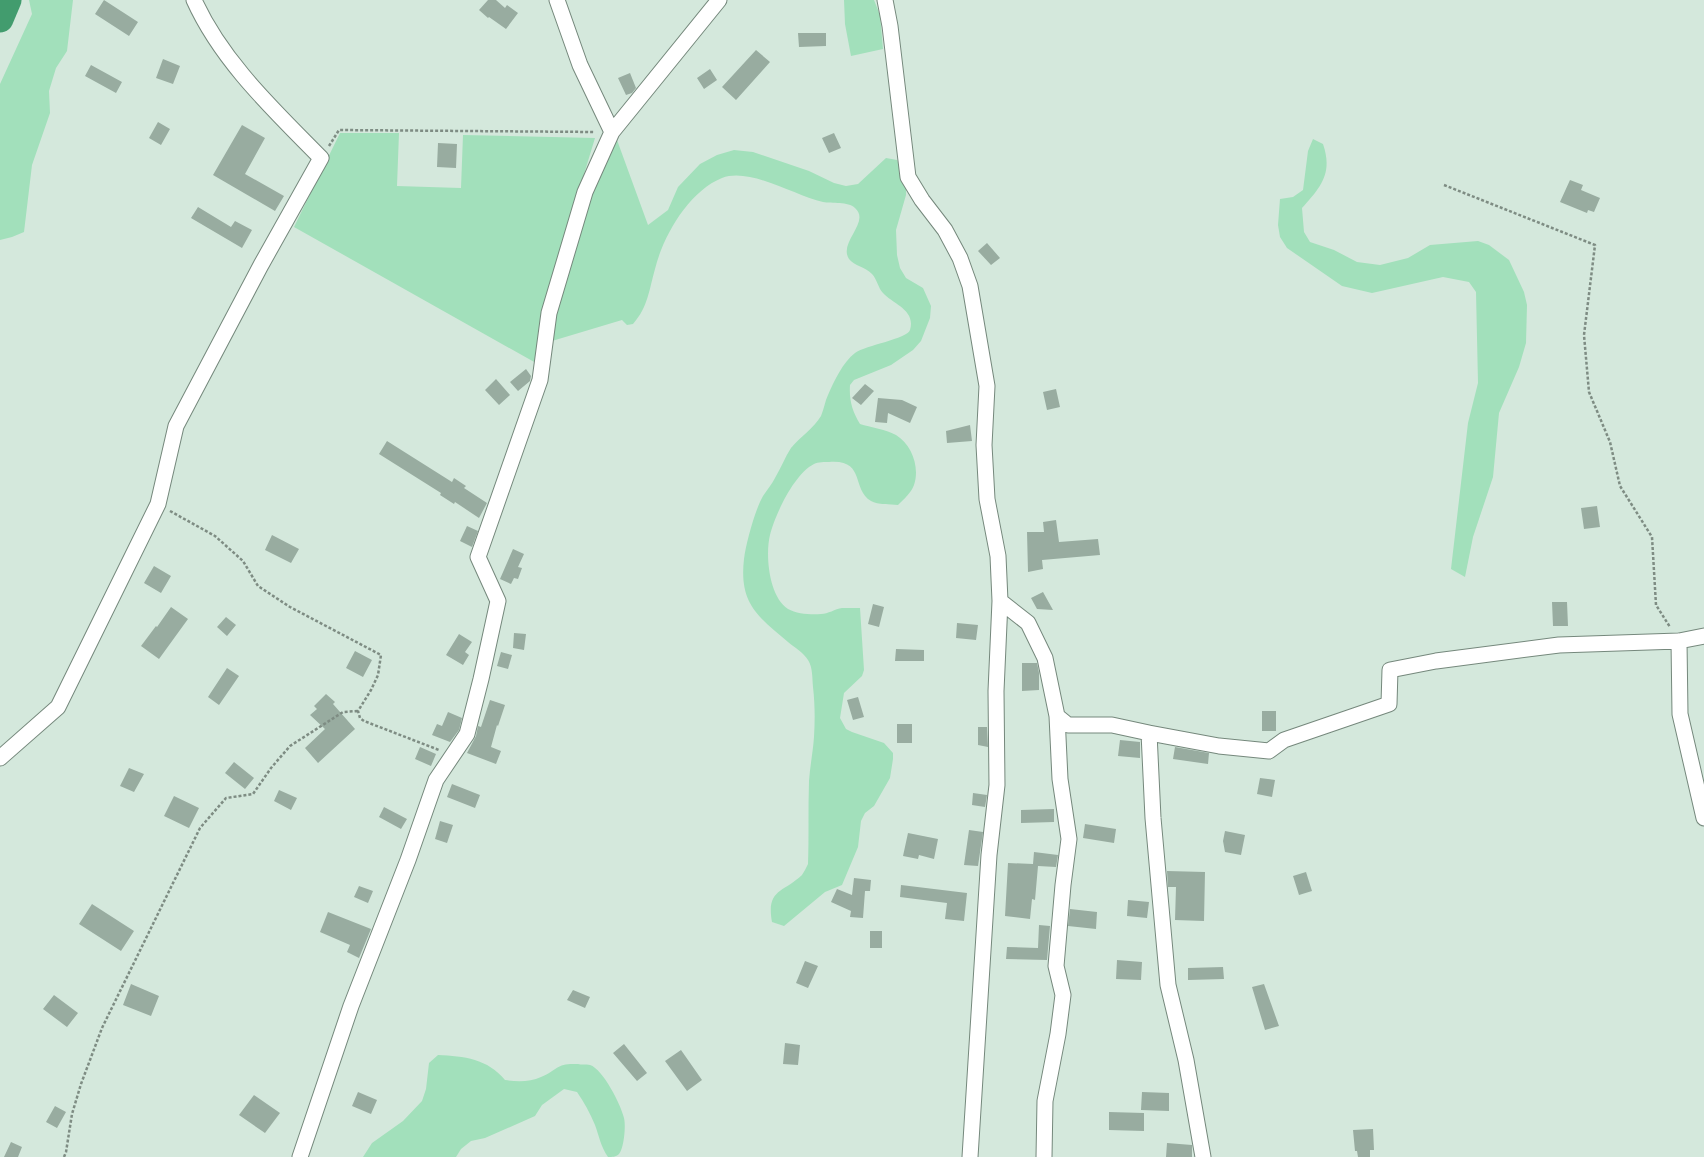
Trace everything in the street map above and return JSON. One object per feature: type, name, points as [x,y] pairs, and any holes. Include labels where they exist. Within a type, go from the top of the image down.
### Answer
[{"type":"street","points":[[0,758],[58,708],[158,504],[176,426],[261,265],[321,158],[258,93],[226,52],[200,14],[194,0]]},
{"type":"street","points":[[557,0],[580,65],[612,132]]},
{"type":"street","points":[[300,1157],[350,1006],[408,860],[436,780],[467,734],[498,601],[478,558],[540,380],[549,313],[585,192],[612,132],[718,0]]},
{"type":"street","points":[[885,0],[890,26],[908,177],[922,200],[945,230],[960,258],[970,286],[987,386],[984,445],[987,499],[998,556],[1000,601],[996,691],[997,784],[989,855],[970,1157]]},
{"type":"street","points":[[1000,601],[1028,623],[1045,658],[1057,716],[1060,778],[1069,839],[1056,966],[1063,995],[1058,1034],[1046,1101],[1044,1157]]},
{"type":"street","points":[[1057,716],[1068,725],[1112,725],[1219,746],[1269,751],[1284,740],[1388,704],[1390,670],[1559,645],[1678,641],[1704,636]]},
{"type":"street","points":[[1678,641],[1680,714],[1704,818]]},
{"type":"street","points":[[1149,733],[1153,818],[1168,985],[1186,1060],[1203,1157]]},
{"type":"path","points":[[321,158],[339,130],[612,132]]},
{"type":"path","points":[[1444,185],[1595,245],[1584,335],[1589,392],[1610,442],[1620,486],[1652,537],[1656,605],[1678,641]]},
{"type":"path","points":[[158,504],[215,536],[243,561],[258,586],[290,607],[381,655],[378,675],[358,711],[360,718],[364,722],[453,755]]},
{"type":"path","points":[[64,1157],[72,1114],[80,1084],[102,1028],[200,828],[226,798],[253,794],[270,768],[290,746],[343,712],[358,711]]},
{"type":"green space","points":[[29,0],[73,0],[67,51],[56,68],[49,91],[50,113],[32,165],[24,232],[0,240],[0,84],[32,14]]},
{"type":"green space","points":[[844,0],[874,0],[880,15],[883,49],[851,56],[845,24]]},
{"type":"green space","points":[[340,133],[399,133],[397,186],[461,188],[463,135],[595,138],[561,250],[536,363],[294,227]]},
{"type":"green space","points":[[1313,139],[1323,144],[1327,163],[1326,171],[1320,186],[1302,208],[1304,232],[1310,242],[1334,250],[1357,262],[1380,265],[1408,258],[1430,245],[1478,241],[1489,245],[1509,260],[1524,292],[1527,305],[1526,343],[1519,367],[1499,413],[1493,477],[1473,537],[1465,577],[1451,569],[1468,423],[1478,383],[1476,292],[1469,282],[1443,277],[1372,293],[1342,286],[1287,248],[1280,237],[1278,225],[1280,199],[1293,197],[1303,190],[1308,151]]},
{"type":"green space","points":[[617,140],[648,225],[668,210],[678,187],[700,164],[717,155],[734,150],[753,152],[809,171],[834,183],[846,186],[858,184],[886,158],[897,160],[906,182],[906,195],[896,230],[897,255],[900,268],[906,278],[923,288],[931,306],[930,318],[921,341],[913,350],[891,365],[854,380],[850,385],[850,390],[852,405],[860,424],[896,435],[902,439],[910,450],[916,471],[916,478],[913,488],[898,505],[877,503],[871,501],[865,496],[853,470],[848,465],[841,462],[824,462],[814,464],[799,476],[786,496],[776,517],[770,535],[768,553],[770,575],[776,595],[788,609],[800,613],[824,614],[842,608],[860,608],[864,670],[862,676],[844,693],[840,718],[846,729],[884,743],[893,753],[890,778],[874,806],[865,813],[861,821],[858,847],[842,885],[825,892],[784,926],[772,922],[771,903],[778,893],[802,875],[808,864],[809,781],[815,725],[812,673],[810,663],[806,657],[767,624],[752,607],[744,587],[744,559],[747,544],[754,518],[763,496],[774,480],[791,448],[815,425],[821,416],[827,397],[839,372],[847,361],[860,350],[894,339],[907,333],[910,330],[910,317],[907,312],[883,293],[872,274],[849,259],[847,253],[848,246],[859,219],[859,214],[855,208],[848,204],[823,202],[812,199],[759,179],[746,176],[733,176],[722,178],[710,184],[688,204],[679,216],[664,243],[659,256],[645,305],[633,324],[627,325],[622,320],[552,341],[554,314],[602,161]]},
{"type":"green space","points":[[438,1055],[457,1056],[475,1060],[491,1067],[505,1080],[515,1081],[537,1079],[565,1064],[590,1065],[595,1068],[606,1080],[622,1112],[625,1122],[625,1131],[621,1151],[617,1156],[608,1157],[591,1116],[580,1096],[577,1092],[564,1089],[542,1105],[535,1116],[485,1138],[471,1141],[461,1149],[456,1157],[363,1157],[372,1143],[403,1121],[422,1101],[426,1089],[429,1063]]},
{"type":"building","points":[[104,0],[138,22],[129,36],[95,14]]},
{"type":"building","points":[[488,0],[496,0],[505,8],[507,5],[518,13],[506,29],[489,17],[488,18],[479,10]]},
{"type":"building","points":[[798,33],[826,33],[826,46],[799,47]]},
{"type":"building","points":[[756,50],[770,62],[736,100],[722,87]]},
{"type":"building","points":[[163,59],[180,66],[173,84],[156,78]]},
{"type":"building","points":[[91,65],[122,82],[116,93],[85,76]]},
{"type":"building","points":[[710,69],[717,80],[704,89],[697,78]]},
{"type":"building","points":[[630,73],[636,88],[632,93],[626,95],[618,78]]},
{"type":"building","points":[[158,122],[170,129],[161,145],[149,138]]},
{"type":"building","points":[[242,125],[265,138],[245,174],[284,196],[275,211],[213,175]]},
{"type":"building","points":[[834,133],[841,148],[829,153],[822,138]]},
{"type":"building","points":[[438,143],[457,144],[456,168],[437,167]]},
{"type":"building","points":[[1570,180],[1583,185],[1581,190],[1600,198],[1594,212],[1588,210],[1587,213],[1560,202]]},
{"type":"building","points":[[198,207],[231,227],[235,221],[252,230],[242,248],[191,218]]},
{"type":"building","points":[[987,243],[1000,258],[991,265],[978,251]]},
{"type":"building","points":[[526,369],[531,376],[530,381],[518,391],[510,382]]},
{"type":"building","points":[[496,379],[510,395],[499,405],[485,390]]},
{"type":"building","points":[[865,384],[874,391],[861,405],[852,398]]},
{"type":"building","points":[[1056,389],[1060,407],[1047,410],[1043,392]]},
{"type":"building","points":[[878,398],[902,400],[917,407],[910,423],[888,413],[887,423],[875,422]]},
{"type":"building","points":[[970,425],[972,441],[947,443],[946,431]]},
{"type":"building","points":[[387,441],[452,482],[454,478],[466,486],[464,488],[487,503],[479,518],[455,502],[454,504],[440,495],[441,493],[379,454]]},
{"type":"building","points":[[1597,506],[1600,527],[1584,529],[1581,508]]},
{"type":"building","points":[[1056,520],[1059,542],[1098,539],[1100,555],[1042,560],[1043,569],[1028,572],[1027,532],[1044,532],[1043,522]]},
{"type":"building","points":[[467,526],[478,531],[472,547],[460,541]]},
{"type":"building","points":[[272,535],[299,549],[291,563],[265,550]]},
{"type":"building","points":[[513,549],[524,554],[518,567],[522,568],[518,579],[514,578],[511,584],[500,579]]},
{"type":"building","points":[[154,566],[171,576],[161,593],[144,583]]},
{"type":"building","points":[[1043,592],[1053,610],[1037,609],[1031,598]]},
{"type":"building","points":[[1552,602],[1567,602],[1568,626],[1553,626]]},
{"type":"building","points":[[873,604],[884,607],[879,627],[868,624]]},
{"type":"building","points":[[171,607],[188,619],[159,659],[141,646]]},
{"type":"building","points":[[226,617],[236,625],[227,636],[217,627]]},
{"type":"building","points":[[957,623],[978,625],[976,640],[956,638]]},
{"type":"building","points":[[514,633],[526,634],[524,650],[513,648]]},
{"type":"building","points":[[459,634],[472,642],[465,652],[469,655],[463,665],[446,655]]},
{"type":"building","points":[[896,649],[924,650],[924,661],[895,661]]},
{"type":"building","points":[[355,651],[372,660],[363,677],[346,668]]},
{"type":"building","points":[[501,652],[512,655],[508,669],[497,666]]},
{"type":"building","points":[[1022,663],[1037,663],[1039,673],[1039,690],[1022,691]]},
{"type":"building","points":[[227,668],[239,676],[219,705],[208,697]]},
{"type":"building","points":[[326,694],[335,702],[333,704],[355,729],[318,763],[305,748],[325,729],[310,715],[317,709],[314,706]]},
{"type":"building","points":[[858,697],[864,717],[853,720],[847,700]]},
{"type":"building","points":[[490,700],[505,705],[498,726],[497,725],[491,747],[501,751],[496,764],[467,753],[476,736],[478,726],[481,727]]},
{"type":"building","points":[[1262,711],[1276,711],[1276,731],[1262,731]]},
{"type":"building","points":[[448,712],[462,718],[459,730],[450,742],[432,735],[437,724],[442,726]]},
{"type":"building","points":[[897,724],[912,724],[912,743],[897,743]]},
{"type":"building","points":[[978,727],[987,727],[988,747],[978,745]]},
{"type":"building","points":[[1120,740],[1140,742],[1140,758],[1118,756]]},
{"type":"building","points":[[420,747],[436,754],[431,766],[415,759]]},
{"type":"building","points":[[1175,747],[1209,753],[1208,764],[1173,759]]},
{"type":"building","points":[[234,762],[254,778],[245,789],[225,773]]},
{"type":"building","points":[[129,768],[144,774],[134,792],[120,786]]},
{"type":"building","points":[[1260,778],[1275,780],[1272,797],[1257,794]]},
{"type":"building","points":[[452,784],[480,795],[475,808],[447,797]]},
{"type":"building","points":[[279,790],[297,798],[291,810],[274,801]]},
{"type":"building","points":[[973,793],[987,795],[985,807],[972,805]]},
{"type":"building","points":[[174,796],[199,808],[189,828],[164,816]]},
{"type":"building","points":[[384,807],[407,819],[401,829],[379,817]]},
{"type":"building","points":[[1054,809],[1054,822],[1021,823],[1021,810]]},
{"type":"building","points":[[440,821],[453,825],[447,843],[435,839]]},
{"type":"building","points":[[1085,824],[1116,829],[1114,843],[1083,838]]},
{"type":"building","points":[[969,830],[983,832],[978,866],[964,865]]},
{"type":"building","points":[[1225,831],[1245,835],[1241,855],[1225,852],[1223,841]]},
{"type":"building","points":[[908,833],[938,839],[934,859],[919,855],[918,859],[903,856]]},
{"type":"building","points":[[1034,852],[1058,855],[1056,867],[1038,866],[1035,900],[1032,899],[1030,919],[1005,916],[1008,863],[1033,864]]},
{"type":"building","points":[[1167,871],[1205,872],[1204,921],[1175,920],[1176,887],[1168,887]]},
{"type":"building","points":[[1306,872],[1312,891],[1299,895],[1293,876]]},
{"type":"building","points":[[854,878],[871,880],[870,891],[865,891],[863,918],[850,917],[851,911],[831,902],[837,889],[852,895]]},
{"type":"building","points":[[901,885],[967,893],[964,921],[945,919],[947,903],[900,897]]},
{"type":"building","points":[[359,886],[373,891],[368,903],[354,897]]},
{"type":"building","points":[[1128,900],[1149,902],[1147,918],[1127,916]]},
{"type":"building","points":[[92,904],[134,931],[121,951],[79,924]]},
{"type":"building","points":[[1070,909],[1097,912],[1096,929],[1068,926]]},
{"type":"building","points":[[328,912],[371,929],[359,958],[347,952],[350,945],[320,932]]},
{"type":"building","points":[[1039,925],[1050,926],[1047,960],[1006,959],[1007,947],[1038,948]]},
{"type":"building","points":[[870,931],[882,931],[882,948],[870,948]]},
{"type":"building","points":[[1117,960],[1142,962],[1141,980],[1116,979]]},
{"type":"building","points":[[805,961],[818,966],[808,988],[796,983]]},
{"type":"building","points":[[1223,967],[1224,979],[1188,980],[1188,968]]},
{"type":"building","points":[[131,984],[159,996],[151,1016],[123,1005]]},
{"type":"building","points":[[1264,984],[1279,1026],[1265,1030],[1252,987]]},
{"type":"building","points":[[573,990],[590,997],[585,1008],[567,1000]]},
{"type":"building","points":[[54,995],[78,1013],[67,1027],[43,1009]]},
{"type":"building","points":[[785,1043],[800,1045],[798,1065],[783,1064]]},
{"type":"building","points":[[624,1044],[647,1073],[637,1081],[613,1053]]},
{"type":"building","points":[[681,1050],[702,1080],[687,1091],[665,1061]]},
{"type":"building","points":[[358,1092],[377,1100],[371,1114],[352,1106]]},
{"type":"building","points":[[1142,1092],[1169,1093],[1169,1111],[1141,1110]]},
{"type":"building","points":[[254,1095],[280,1113],[265,1133],[239,1115]]},
{"type":"building","points":[[55,1106],[66,1112],[57,1128],[46,1122]]},
{"type":"building","points":[[1109,1112],[1144,1113],[1144,1131],[1109,1130]]},
{"type":"building","points":[[1373,1129],[1374,1150],[1370,1150],[1370,1157],[1358,1157],[1357,1151],[1355,1151],[1353,1130]]},
{"type":"building","points":[[11,1142],[22,1147],[18,1157],[4,1157]]},
{"type":"building","points":[[1167,1143],[1192,1145],[1192,1157],[1166,1157]]},
{"type":"waterway","points":[[0,19],[8,0]]}]
